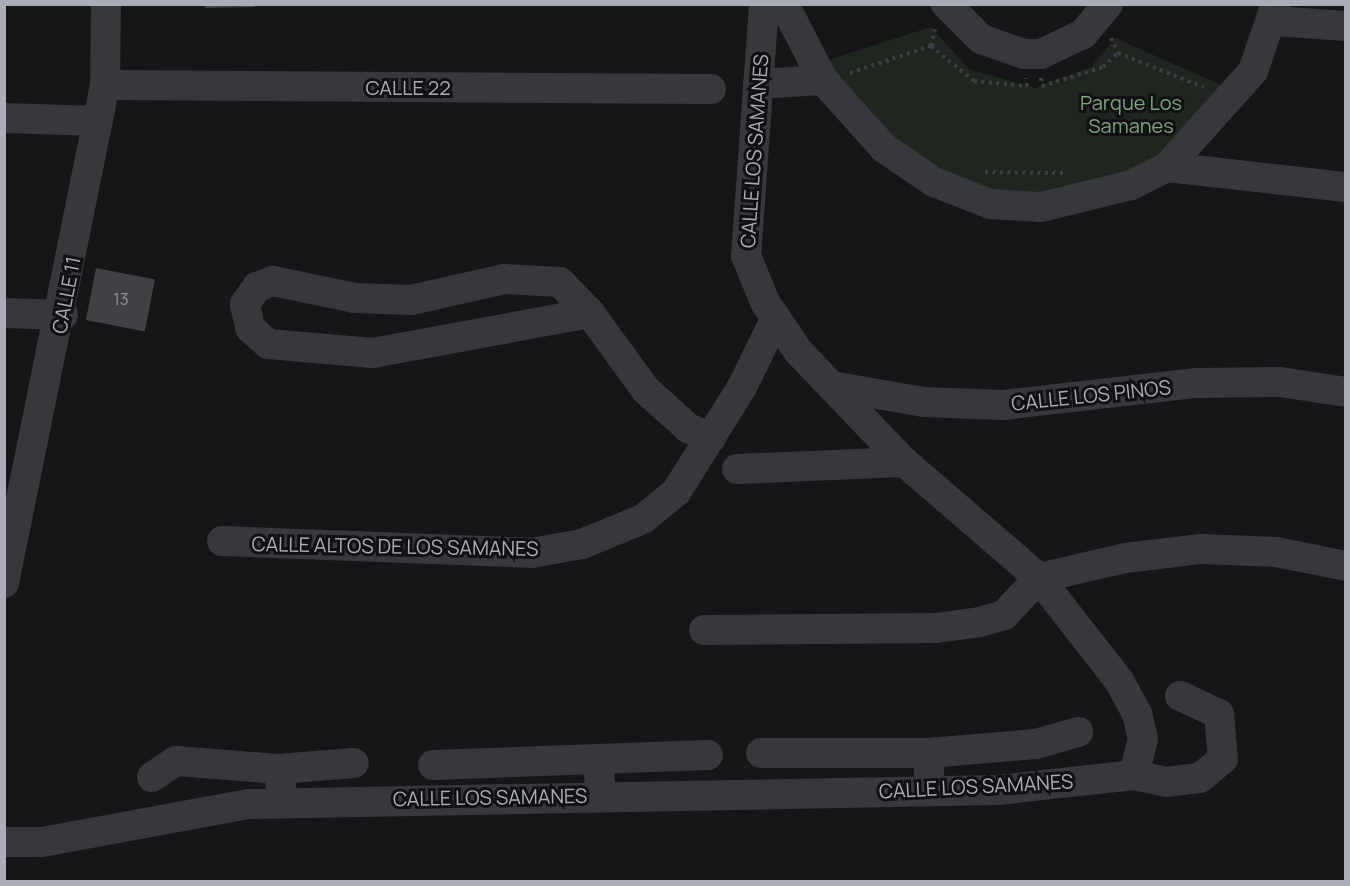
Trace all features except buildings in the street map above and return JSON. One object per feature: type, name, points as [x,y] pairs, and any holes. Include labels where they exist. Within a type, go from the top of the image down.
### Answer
[{"type":"street","name":"CALLE 11","points":[[4,583],[12,504],[63,315],[105,85],[106,4]]},
{"type":"street","name":"CALLE LOS SAMANES","points":[[4,842],[42,842],[284,802],[601,794],[998,790],[1134,775],[1143,739],[1137,714],[1120,682],[1040,578],[904,462],[837,387],[798,351],[776,318],[746,256],[764,4]]},
{"type":"street","points":[[784,4],[884,148],[934,182],[990,204],[1041,207],[1131,185],[1167,167],[1253,72],[1276,13],[1346,26]]},
{"type":"street","points":[[946,6],[981,39],[1033,54],[1083,34],[1108,4]]},
{"type":"street","points":[[758,84],[836,81]]},
{"type":"street","name":"CALLE 22","points":[[105,85],[711,89]]},
{"type":"street","points":[[4,118],[98,121]]},
{"type":"street","points":[[1167,167],[1346,187]]},
{"type":"street","points":[[590,313],[373,353],[268,344],[250,328],[245,304],[257,287],[273,280],[355,298],[411,300],[504,279],[560,282],[590,313],[646,390],[688,428],[711,438]]},
{"type":"street","points":[[4,313],[63,315]]},
{"type":"street","name":"CALLE ALTOS DE LOS SAMANES","points":[[222,541],[531,553],[582,544],[643,519],[676,492],[711,438],[776,318]]},
{"type":"street","name":"CALLE LOS PINOS","points":[[837,387],[924,402],[1004,405],[1197,383],[1280,382],[1346,392]]},
{"type":"street","points":[[737,469],[904,462]]},
{"type":"street","points":[[704,630],[936,628],[980,622],[1004,615],[1040,578],[1125,558],[1202,549],[1276,552],[1346,566]]},
{"type":"street","points":[[1134,775],[1166,782],[1200,778],[1223,759],[1219,714],[1180,696]]},
{"type":"street","points":[[760,753],[928,753],[1036,744],[1078,732]]},
{"type":"street","points":[[928,753],[930,790]]},
{"type":"street","points":[[433,765],[708,755]]},
{"type":"street","points":[[597,759],[601,794]]},
{"type":"street","points":[[152,777],[176,761],[278,769],[354,763]]},
{"type":"street","points":[[278,769],[284,802]]},
{"type":"path","points":[[931,46],[938,17],[946,6]]},
{"type":"path","points":[[836,81],[844,75],[931,46]]},
{"type":"path","points":[[931,46],[974,81],[1027,86],[1033,54]]},
{"type":"path","points":[[1033,54],[1042,86],[1103,68],[1118,53],[1204,84],[1200,94]]},
{"type":"path","points":[[979,171],[1078,173]]},
{"type":"green space","name":"Parque Los Samanes","points":[[931,27],[969,69],[1035,88],[1091,67],[1115,38],[1237,92],[1167,167],[990,204],[884,148],[816,64]]}]
